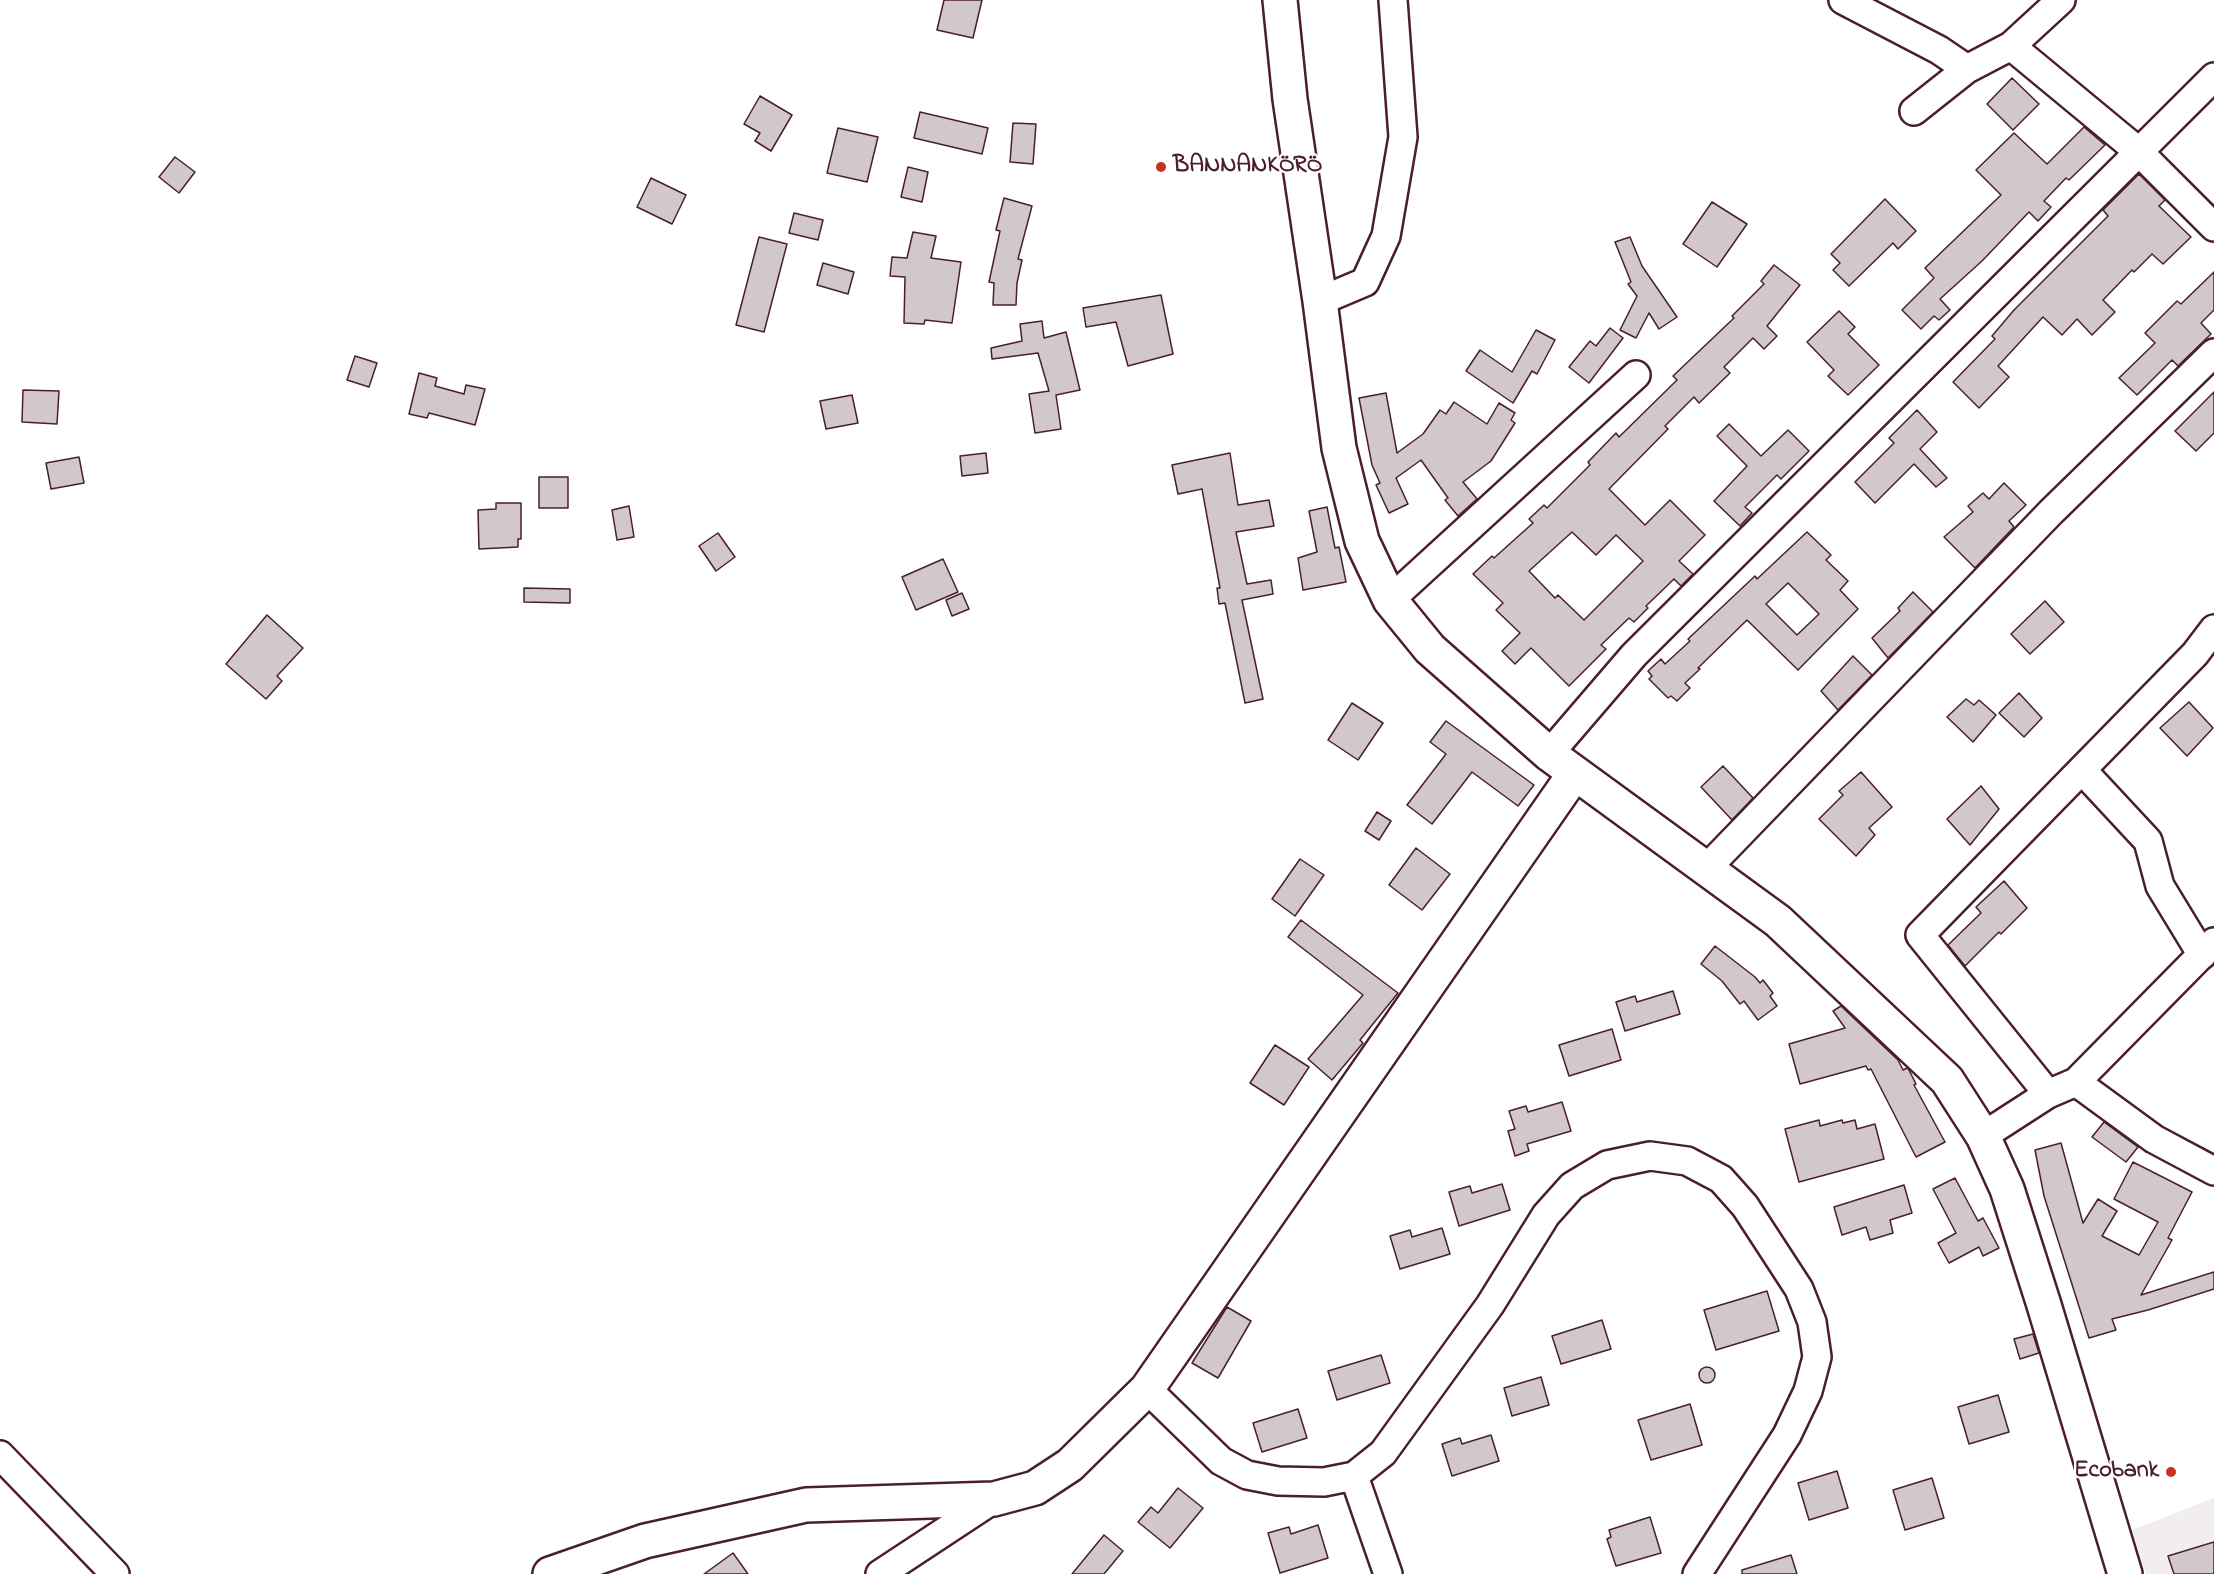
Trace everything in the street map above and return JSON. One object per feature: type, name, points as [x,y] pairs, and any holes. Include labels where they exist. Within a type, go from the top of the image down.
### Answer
[{"type":"main road","points":[[1280,0],[1290,99],[1339,448],[1362,541],[1390,600],[1430,649],[1562,764],[1778,921],[1947,1080],[1983,1136],[2010,1200],[2125,1574]]},
{"type":"main road","points":[[553,1573],[645,1541],[806,1505],[994,1499],[1035,1488],[1070,1465],[1146,1389],[1562,764]]},
{"type":"street","points":[[1320,301],[1365,282],[1386,236],[1403,137],[1394,0]]},
{"type":"street","points":[[1843,0],[1939,50],[1967,69]]},
{"type":"street","points":[[1914,111],[1967,69],[2011,46],[2061,0]]},
{"type":"street","points":[[2011,46],[2138,151],[2214,227]]},
{"type":"street","points":[[1562,764],[1634,655],[2214,77]]},
{"type":"street","points":[[1706,869],[2051,512],[2214,353]]},
{"type":"street","points":[[1390,600],[1636,375]]},
{"type":"street","points":[[2048,1094],[1920,935],[2195,654],[2214,628]]},
{"type":"street","points":[[1983,1136],[2048,1094],[2076,1082],[2208,948],[2160,886],[2148,841],[2082,770]]},
{"type":"street","points":[[2076,1082],[2154,1139],[2214,1171]]},
{"type":"street","points":[[1146,1389],[1221,1461],[1247,1475],[1278,1481],[1324,1482],[1354,1476],[1383,1453],[1491,1305],[1546,1215],[1572,1186],[1607,1165],[1639,1158],[1650,1156],[1687,1161],[1721,1179],[1745,1206],[1799,1289],[1812,1322],[1816,1357],[1808,1391],[1787,1434],[1697,1574]]},
{"type":"street","points":[[0,1455],[116,1574]]},
{"type":"street","points":[[1354,1476],[1388,1574]]},
{"type":"street","points":[[880,1574],[994,1499]]},
{"type":"shaded area","points":[[2214,1498],[2214,1574],[2146,1574],[2132,1530]]},
{"type":"building","points":[[944,0],[982,0],[973,38],[937,30]]},
{"type":"building","points":[[2012,78],[2039,104],[2013,130],[1987,104]]},
{"type":"building","points":[[760,96],[792,115],[771,151],[755,141],[760,133],[744,124]]},
{"type":"building","points":[[920,112],[988,128],[982,154],[914,138]]},
{"type":"building","points":[[1013,123],[1036,124],[1033,164],[1010,162]]},
{"type":"building","points":[[2084,127],[2105,145],[2069,180],[2066,178],[2044,201],[2051,207],[2038,221],[2029,212],[1982,261],[1940,299],[1950,310],[1939,320],[1934,316],[1921,329],[1902,310],[1934,278],[1925,268],[2001,195],[1976,170],[2014,133],[2047,164]]},
{"type":"building","points":[[838,128],[878,137],[867,182],[827,173]]},
{"type":"building","points":[[175,157],[195,172],[179,193],[159,177]]},
{"type":"building","points":[[908,167],[928,172],[922,202],[901,197]]},
{"type":"building","points":[[2139,174],[2165,200],[2159,206],[2191,237],[2163,264],[2152,254],[2134,272],[2132,270],[2103,300],[2115,312],[2092,335],[2077,319],[2062,335],[2043,317],[1998,366],[2009,377],[1979,408],[1953,382],[1995,339],[1992,336],[2014,310],[2108,216],[2103,210]]},
{"type":"building","points":[[651,178],[686,195],[672,224],[637,207]]},
{"type":"building","points":[[1004,198],[1032,206],[1018,259],[1022,260],[1017,283],[1016,305],[993,305],[994,283],[989,282],[1000,231],[996,230]]},
{"type":"building","points":[[1885,199],[1916,231],[1898,249],[1893,243],[1849,286],[1833,270],[1840,263],[1831,254]]},
{"type":"building","points":[[1712,202],[1747,224],[1717,267],[1683,244]]},
{"type":"building","points":[[794,213],[823,220],[818,240],[789,233]]},
{"type":"building","points":[[913,232],[936,236],[931,258],[961,262],[952,323],[925,320],[924,324],[904,323],[905,277],[890,276],[892,257],[907,258]]},
{"type":"building","points":[[759,237],[787,244],[764,332],[736,325]]},
{"type":"building","points":[[1630,237],[1642,266],[1677,317],[1659,329],[1649,313],[1636,338],[1620,330],[1637,296],[1628,284],[1631,282],[1615,242]]},
{"type":"building","points":[[823,263],[854,272],[848,294],[817,285]]},
{"type":"building","points":[[1774,265],[1800,285],[1767,326],[1777,336],[1764,349],[1753,338],[1724,367],[1730,373],[1699,403],[1694,397],[1665,426],[1668,429],[1609,489],[1645,525],[1670,500],[1705,535],[1679,561],[1693,574],[1681,586],[1674,579],[1646,606],[1648,608],[1634,622],[1629,618],[1601,645],[1606,649],[1569,686],[1531,648],[1515,664],[1502,651],[1520,633],[1496,610],[1503,603],[1473,574],[1533,523],[1529,519],[1544,505],[1547,508],[1590,465],[1588,462],[1616,433],[1619,437],[1677,380],[1673,376],[1734,318],[1732,316],[1764,284],[1761,281]],"holes":[[[1572,532],[1596,555],[1616,535],[1643,561],[1584,620],[1558,595],[1555,598],[1529,571]]]},
{"type":"building","points":[[2214,272],[2214,310],[2201,323],[2211,334],[2178,366],[2172,360],[2137,395],[2119,378],[2155,343],[2145,333],[2177,301],[2181,304]]},
{"type":"building","points":[[1161,295],[1173,354],[1128,366],[1116,322],[1086,327],[1083,308]]},
{"type":"building","points":[[1839,311],[1855,327],[1848,334],[1879,365],[1848,395],[1828,376],[1834,370],[1807,342]]},
{"type":"building","points":[[1042,321],[1044,338],[1066,332],[1080,390],[1056,395],[1061,429],[1035,433],[1029,394],[1049,391],[1038,353],[992,359],[991,348],[1022,341],[1020,324]]},
{"type":"building","points":[[1610,328],[1623,338],[1589,383],[1569,367],[1590,341],[1596,346]]},
{"type":"building","points":[[1536,330],[1555,340],[1537,374],[1532,371],[1513,403],[1466,371],[1480,350],[1512,372]]},
{"type":"building","points":[[355,356],[377,363],[369,387],[347,380]]},
{"type":"building","points":[[419,373],[437,378],[435,386],[464,394],[466,385],[485,389],[475,425],[429,413],[427,418],[409,414]]},
{"type":"building","points":[[23,390],[59,391],[57,424],[22,422]]},
{"type":"building","points":[[2214,392],[2214,433],[2196,451],[2175,431]]},
{"type":"building","points":[[1386,393],[1397,453],[1423,434],[1440,410],[1446,414],[1454,402],[1487,424],[1499,403],[1515,413],[1511,420],[1515,423],[1491,461],[1463,482],[1477,499],[1458,516],[1445,500],[1448,498],[1421,460],[1396,478],[1408,504],[1389,513],[1376,485],[1380,483],[1372,465],[1359,398]]},
{"type":"building","points":[[852,395],[858,423],[826,429],[820,401]]},
{"type":"building","points":[[1917,410],[1937,432],[1920,449],[1947,478],[1936,487],[1914,464],[1875,503],[1855,482],[1894,443],[1889,438]]},
{"type":"building","points":[[1729,424],[1761,456],[1788,430],[1809,451],[1781,479],[1777,475],[1745,507],[1752,513],[1740,526],[1714,501],[1747,466],[1717,436]]},
{"type":"building","points":[[986,453],[988,473],[962,476],[960,456]]},
{"type":"building","points":[[1230,453],[1238,505],[1269,500],[1274,526],[1236,532],[1247,584],[1271,580],[1273,594],[1242,600],[1263,699],[1245,703],[1225,603],[1219,604],[1217,588],[1220,588],[1202,489],[1178,494],[1172,465]]},
{"type":"building","points":[[79,457],[84,483],[51,489],[46,463]]},
{"type":"building","points":[[539,477],[568,477],[568,508],[539,508]]},
{"type":"building","points":[[2004,483],[2026,505],[2009,521],[2014,527],[1975,568],[1944,537],[1973,512],[1968,506],[1983,493],[1989,499]]},
{"type":"building","points":[[496,503],[521,503],[521,539],[518,539],[518,547],[479,549],[478,510],[496,509]]},
{"type":"building","points":[[629,506],[634,537],[617,540],[612,510]]},
{"type":"building","points":[[1327,507],[1335,548],[1339,547],[1346,582],[1303,590],[1298,558],[1317,552],[1309,511]]},
{"type":"building","points":[[1807,532],[1831,555],[1826,560],[1848,581],[1840,590],[1858,609],[1798,670],[1747,620],[1685,683],[1690,688],[1677,701],[1671,696],[1668,698],[1649,679],[1652,676],[1648,671],[1661,659],[1665,664],[1755,576],[1757,579]],"holes":[[[1788,583],[1819,614],[1797,635],[1766,604]]]},
{"type":"building","points":[[718,533],[735,557],[716,571],[699,546]]},
{"type":"building","points":[[943,559],[958,592],[916,610],[902,577]]},
{"type":"building","points":[[524,588],[570,589],[570,603],[524,602]]},
{"type":"building","points":[[1913,592],[1933,612],[1888,658],[1872,638],[1900,611],[1898,608]]},
{"type":"building","points":[[962,593],[969,609],[952,616],[946,600]]},
{"type":"building","points":[[2045,601],[2064,622],[2030,654],[2011,634]]},
{"type":"building","points":[[267,615],[303,648],[277,676],[282,681],[266,699],[226,664]]},
{"type":"building","points":[[1853,656],[1872,675],[1838,710],[1821,691]]},
{"type":"building","points":[[2019,693],[2042,718],[2024,737],[1999,713]]},
{"type":"building","points":[[1966,699],[1974,705],[1979,700],[1996,715],[1973,742],[1947,717]]},
{"type":"building","points":[[2189,702],[2213,728],[2187,756],[2160,728]]},
{"type":"building","points":[[1352,703],[1383,723],[1358,760],[1328,740]]},
{"type":"building","points":[[1446,721],[1534,785],[1518,806],[1472,772],[1432,824],[1407,805],[1446,754],[1430,742]]},
{"type":"building","points":[[1723,766],[1753,798],[1732,820],[1701,787]]},
{"type":"building","points":[[1861,772],[1892,807],[1869,828],[1875,835],[1856,856],[1819,819],[1843,795],[1839,791]]},
{"type":"building","points":[[1981,786],[1999,809],[1970,845],[1947,819]]},
{"type":"building","points":[[1377,812],[1391,821],[1379,840],[1365,831]]},
{"type":"building","points":[[1416,848],[1450,874],[1422,910],[1389,885]]},
{"type":"building","points":[[1300,859],[1324,875],[1295,916],[1272,899]]},
{"type":"building","points":[[2004,881],[2027,908],[1965,966],[1948,945],[1981,913],[1976,907]]},
{"type":"building","points":[[1301,920],[1398,993],[1360,1040],[1363,1043],[1332,1080],[1308,1059],[1363,995],[1288,937]]},
{"type":"building","points":[[1715,946],[1760,983],[1763,980],[1773,993],[1770,996],[1777,1006],[1758,1020],[1744,1001],[1740,1004],[1722,981],[1701,964]]},
{"type":"building","points":[[1673,991],[1680,1014],[1625,1031],[1616,1002],[1635,996],[1637,1002]]},
{"type":"building","points":[[1841,1006],[1898,1060],[1903,1070],[1907,1068],[1909,1070],[1916,1084],[1914,1085],[1945,1142],[1916,1157],[1871,1069],[1868,1070],[1866,1066],[1800,1084],[1789,1044],[1845,1028],[1833,1011]]},
{"type":"building","points":[[1612,1029],[1621,1060],[1569,1076],[1559,1045]]},
{"type":"building","points":[[1275,1045],[1309,1067],[1284,1105],[1250,1083]]},
{"type":"building","points":[[1562,1102],[1571,1131],[1527,1144],[1529,1151],[1515,1156],[1508,1131],[1515,1129],[1509,1111],[1526,1106],[1528,1112]]},
{"type":"building","points":[[1819,1120],[1820,1126],[1842,1120],[1843,1123],[1855,1120],[1857,1129],[1875,1124],[1884,1159],[1799,1182],[1785,1129]]},
{"type":"building","points":[[2104,1122],[2138,1147],[2126,1162],[2092,1137]]},
{"type":"building","points":[[2061,1143],[2083,1223],[2098,1199],[2117,1211],[2102,1236],[2139,1255],[2158,1222],[2114,1199],[2133,1162],[2192,1192],[2168,1238],[2172,1240],[2141,1295],[2214,1272],[2214,1289],[2112,1319],[2116,1330],[2089,1338],[2044,1196],[2035,1150]]},
{"type":"building","points":[[1955,1178],[1978,1221],[1983,1218],[1999,1248],[1983,1256],[1979,1247],[1949,1263],[1938,1243],[1956,1233],[1933,1189]]},
{"type":"building","points":[[1502,1184],[1510,1210],[1459,1226],[1449,1192],[1470,1186],[1472,1193]]},
{"type":"building","points":[[1904,1185],[1912,1213],[1890,1220],[1893,1233],[1870,1240],[1866,1227],[1842,1235],[1834,1207]]},
{"type":"building","points":[[1442,1228],[1450,1254],[1400,1269],[1390,1236],[1410,1230],[1412,1237]]},
{"type":"building","points":[[1767,1291],[1779,1331],[1716,1350],[1704,1310]]},
{"type":"building","points":[[1227,1307],[1251,1321],[1218,1378],[1192,1363]]},
{"type":"building","points":[[1602,1320],[1611,1349],[1561,1364],[1552,1336]]},
{"type":"building","points":[[2033,1334],[2039,1353],[2020,1359],[2014,1339]]},
{"type":"building","points":[[1381,1355],[1390,1383],[1337,1400],[1328,1371]]},
{"type":"building","points":[[1707,1367],[1715,1375],[1707,1383],[1699,1375]]},
{"type":"building","points":[[1541,1377],[1549,1405],[1512,1416],[1504,1388]]},
{"type":"building","points":[[1998,1395],[2009,1432],[1969,1444],[1958,1407]]},
{"type":"building","points":[[1690,1404],[1702,1445],[1651,1460],[1638,1420]]},
{"type":"building","points":[[1298,1409],[1307,1438],[1262,1452],[1253,1423]]},
{"type":"building","points":[[1491,1435],[1499,1461],[1452,1476],[1442,1444],[1460,1438],[1462,1444]]},
{"type":"building","points":[[1837,1471],[1848,1508],[1809,1520],[1798,1483]]},
{"type":"building","points":[[1932,1478],[1944,1518],[1905,1530],[1893,1490]]},
{"type":"building","points":[[1178,1488],[1203,1508],[1170,1548],[1138,1522],[1151,1507],[1158,1513]]},
{"type":"building","points":[[1650,1517],[1661,1553],[1616,1566],[1607,1539],[1611,1537],[1609,1530]]},
{"type":"building","points":[[1318,1525],[1328,1558],[1280,1573],[1268,1533],[1289,1527],[1291,1534]]},
{"type":"building","points":[[1104,1535],[1123,1551],[1104,1574],[1072,1574]]},
{"type":"building","points":[[2214,1542],[2214,1574],[2174,1574],[2168,1556]]},
{"type":"building","points":[[733,1553],[748,1574],[704,1574]]},
{"type":"building","points":[[1791,1555],[1797,1574],[1742,1574],[1742,1570]]},
{"type":"place","name":"BANNANKÖRÖ","points":[[1161,167]]},
{"type":"place","name":"Ecobank","points":[[2171,1472]]}]
